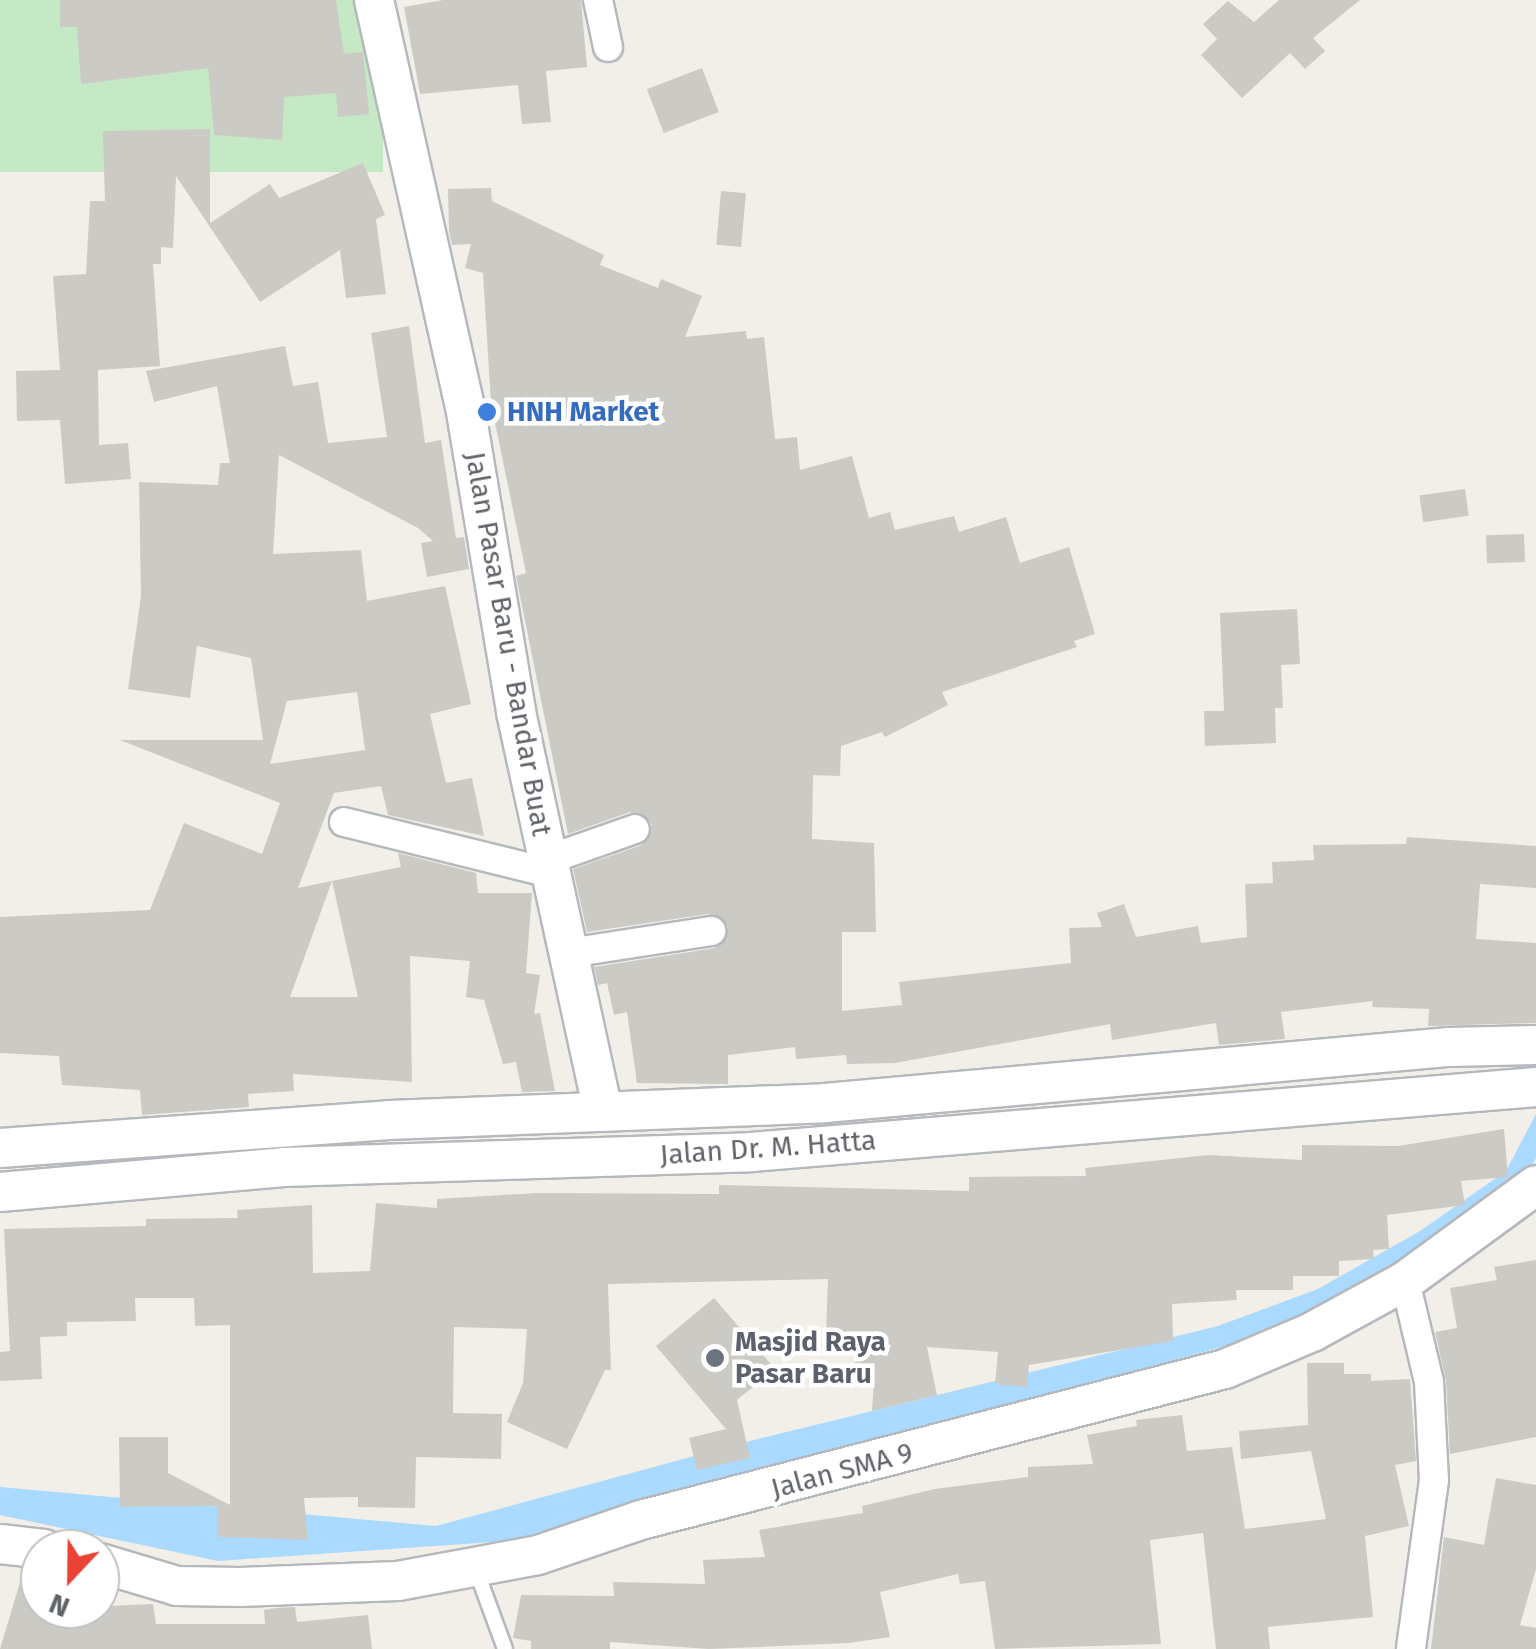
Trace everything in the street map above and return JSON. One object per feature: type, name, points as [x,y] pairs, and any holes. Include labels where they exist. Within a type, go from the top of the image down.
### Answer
[{"type":"main road","name":"Jalan Pasar Baru - Bandar Buat","points":[[374,0],[465,406],[549,867],[602,1112]]},
{"type":"main road","name":"Jalan Dr. M. Hatta","points":[[0,1148],[602,1112],[824,1104],[1449,1047],[1536,1045]]},
{"type":"main road","name":"Jalan Dr. M. Hatta","points":[[0,1192],[284,1167],[750,1152],[1536,1087]]},
{"type":"main road","points":[[82,1142],[85,1183]]},
{"type":"main road","name":"Jalan SMA 9","points":[[120,1570],[178,1586],[240,1587],[398,1581],[476,1568],[1225,1368],[1312,1332],[1404,1281],[1536,1184]]},
{"type":"street","points":[[598,0],[608,47]]},
{"type":"street","points":[[344,822],[549,867],[635,829]]},
{"type":"street","points":[[569,953],[711,931]]},
{"type":"street","points":[[1404,1281],[1429,1382],[1434,1480],[1411,1649]]},
{"type":"lane","points":[[476,1568],[505,1649]]},
{"type":"green space","points":[[0,0],[383,0],[383,172],[0,172]]},
{"type":"water","points":[[1536,1114],[1536,1158],[1523,1182],[1332,1301],[1233,1344],[507,1541],[218,1561],[120,1540],[120,1529],[66,1529],[0,1515],[0,1487],[436,1526],[746,1442],[1218,1326],[1318,1289],[1420,1231],[1506,1171]]},
{"type":"building","points":[[60,0],[336,0],[344,54],[363,52],[369,114],[338,117],[336,93],[284,97],[282,140],[214,135],[208,68],[81,84],[77,27],[60,27]]},
{"type":"building","points":[[443,0],[581,0],[587,67],[546,71],[551,122],[522,124],[518,85],[420,94],[404,7]]},
{"type":"building","points":[[1279,0],[1360,0],[1313,38],[1325,51],[1305,69],[1290,53],[1242,98],[1201,55],[1217,39],[1203,24],[1228,1],[1254,22]]},
{"type":"building","points":[[702,68],[719,112],[664,133],[647,89]]},
{"type":"building","points":[[210,129],[210,223],[270,184],[279,198],[363,163],[385,215],[376,219],[386,294],[346,298],[340,250],[260,302],[176,176],[173,248],[161,247],[161,264],[153,264],[160,366],[98,370],[99,445],[128,443],[131,479],[65,484],[60,420],[17,421],[16,371],[60,370],[53,276],[86,274],[90,201],[105,201],[103,131]]},
{"type":"building","points":[[491,188],[492,201],[604,255],[600,265],[658,288],[661,279],[702,296],[685,337],[746,331],[747,339],[764,337],[775,439],[797,437],[800,470],[852,456],[869,518],[890,512],[895,530],[954,516],[959,532],[1006,517],[1020,563],[1069,547],[1095,634],[1074,641],[1077,647],[942,692],[948,705],[885,737],[882,732],[841,746],[840,776],[813,775],[812,839],[874,843],[876,932],[842,932],[842,1011],[902,1005],[899,982],[1071,963],[1069,928],[1102,927],[1097,913],[1124,904],[1136,937],[1198,926],[1201,943],[1247,937],[1245,884],[1273,883],[1272,862],[1314,860],[1313,845],[1406,844],[1407,837],[1536,846],[1536,888],[1480,884],[1476,939],[1536,943],[1536,1023],[1428,1026],[1429,1009],[1372,1007],[1373,1001],[1281,1012],[1285,1039],[1219,1045],[1216,1023],[1112,1040],[1110,1024],[895,1063],[847,1064],[846,1055],[796,1059],[795,1047],[728,1055],[728,1084],[637,1083],[627,1012],[614,1015],[607,983],[598,985],[594,967],[715,948],[728,927],[708,914],[587,932],[573,869],[642,845],[652,824],[630,812],[568,834],[516,576],[526,573],[491,403],[483,273],[465,268],[471,244],[452,245],[449,231],[448,189]]},
{"type":"building","points":[[721,191],[746,193],[741,247],[716,245]]},
{"type":"building","points":[[409,326],[425,443],[441,440],[456,538],[464,537],[469,569],[427,577],[421,543],[433,541],[418,528],[279,455],[273,554],[361,550],[367,601],[445,586],[471,704],[430,714],[446,783],[472,778],[484,836],[388,815],[381,786],[334,793],[298,888],[332,881],[401,867],[398,853],[476,873],[478,893],[532,893],[526,973],[540,975],[534,1014],[540,1013],[555,1091],[522,1092],[516,1062],[503,1064],[484,1000],[466,997],[470,961],[410,956],[412,1082],[293,1074],[294,1091],[248,1094],[249,1107],[142,1115],[140,1090],[62,1085],[59,1056],[0,1053],[0,917],[150,910],[184,823],[262,854],[280,803],[120,740],[263,740],[251,658],[197,646],[190,698],[128,689],[141,596],[139,482],[218,485],[220,463],[230,463],[217,386],[154,402],[146,371],[285,346],[293,386],[318,382],[328,443],[387,437],[371,333]],"holes":[[[357,692],[365,750],[270,764],[287,701]],[[332,881],[358,997],[290,997]]]},
{"type":"building","points":[[1465,489],[1469,516],[1423,522],[1419,495]]},
{"type":"building","points":[[1524,534],[1525,562],[1487,563],[1486,535]]},
{"type":"building","points":[[1297,609],[1300,664],[1281,665],[1283,708],[1275,708],[1276,743],[1205,746],[1204,711],[1224,711],[1220,613]]},
{"type":"building","points":[[1504,1129],[1508,1177],[1461,1181],[1465,1205],[1387,1215],[1389,1249],[1373,1250],[1374,1259],[1339,1261],[1339,1276],[1293,1276],[1293,1290],[1236,1290],[1237,1300],[1172,1304],[1173,1341],[1029,1365],[1027,1387],[995,1384],[998,1352],[927,1347],[937,1395],[872,1411],[874,1381],[854,1379],[857,1334],[826,1333],[828,1279],[608,1284],[611,1370],[605,1370],[567,1449],[507,1422],[523,1383],[527,1329],[454,1327],[453,1413],[502,1414],[501,1459],[416,1457],[415,1508],[358,1507],[358,1497],[304,1498],[308,1540],[218,1537],[217,1506],[120,1507],[119,1437],[168,1437],[168,1473],[230,1505],[230,1325],[195,1326],[194,1298],[135,1298],[136,1321],[67,1322],[67,1336],[40,1337],[42,1379],[0,1381],[0,1352],[10,1351],[4,1229],[146,1226],[146,1219],[238,1218],[237,1210],[312,1205],[313,1273],[370,1271],[376,1203],[437,1208],[437,1199],[537,1193],[719,1194],[719,1185],[969,1191],[969,1177],[1086,1176],[1085,1168],[1209,1155],[1302,1160],[1302,1145],[1398,1146]]},
{"type":"building","points":[[1536,1260],[1536,1437],[1450,1454],[1446,1381],[1435,1332],[1457,1328],[1450,1288],[1497,1280],[1494,1267]]},
{"type":"building","name":"Masjid Raya Pasar Baru","points":[[714,1298],[775,1369],[737,1400],[750,1458],[697,1470],[689,1438],[726,1429],[656,1346]]},
{"type":"building","points":[[1307,1363],[1344,1363],[1344,1374],[1371,1374],[1371,1381],[1410,1379],[1416,1461],[1395,1465],[1409,1526],[1365,1536],[1373,1617],[1268,1627],[1270,1649],[1216,1649],[1203,1533],[1150,1540],[1161,1644],[995,1649],[985,1581],[960,1584],[958,1574],[880,1592],[890,1637],[849,1643],[709,1649],[610,1642],[610,1649],[531,1649],[531,1641],[513,1638],[521,1595],[614,1596],[613,1582],[705,1584],[703,1560],[765,1557],[759,1530],[863,1513],[862,1506],[935,1489],[1028,1477],[1028,1467],[1093,1464],[1087,1435],[1137,1426],[1136,1420],[1182,1415],[1187,1451],[1232,1447],[1245,1529],[1326,1519],[1311,1451],[1241,1459],[1239,1431],[1308,1425]]},
{"type":"building","points":[[1496,1478],[1536,1485],[1536,1569],[1520,1625],[1536,1628],[1536,1649],[1431,1649],[1444,1537],[1484,1545]]},
{"type":"building","points":[[20,1582],[20,1629],[120,1629],[120,1605],[153,1604],[156,1624],[265,1624],[264,1610],[295,1607],[297,1622],[368,1615],[372,1649],[0,1649]]},
{"type":"place","name":"HNH Market","points":[[487,412]]},
{"type":"place","name":"Masjid Raya Pasar Baru","points":[[715,1358]]}]
